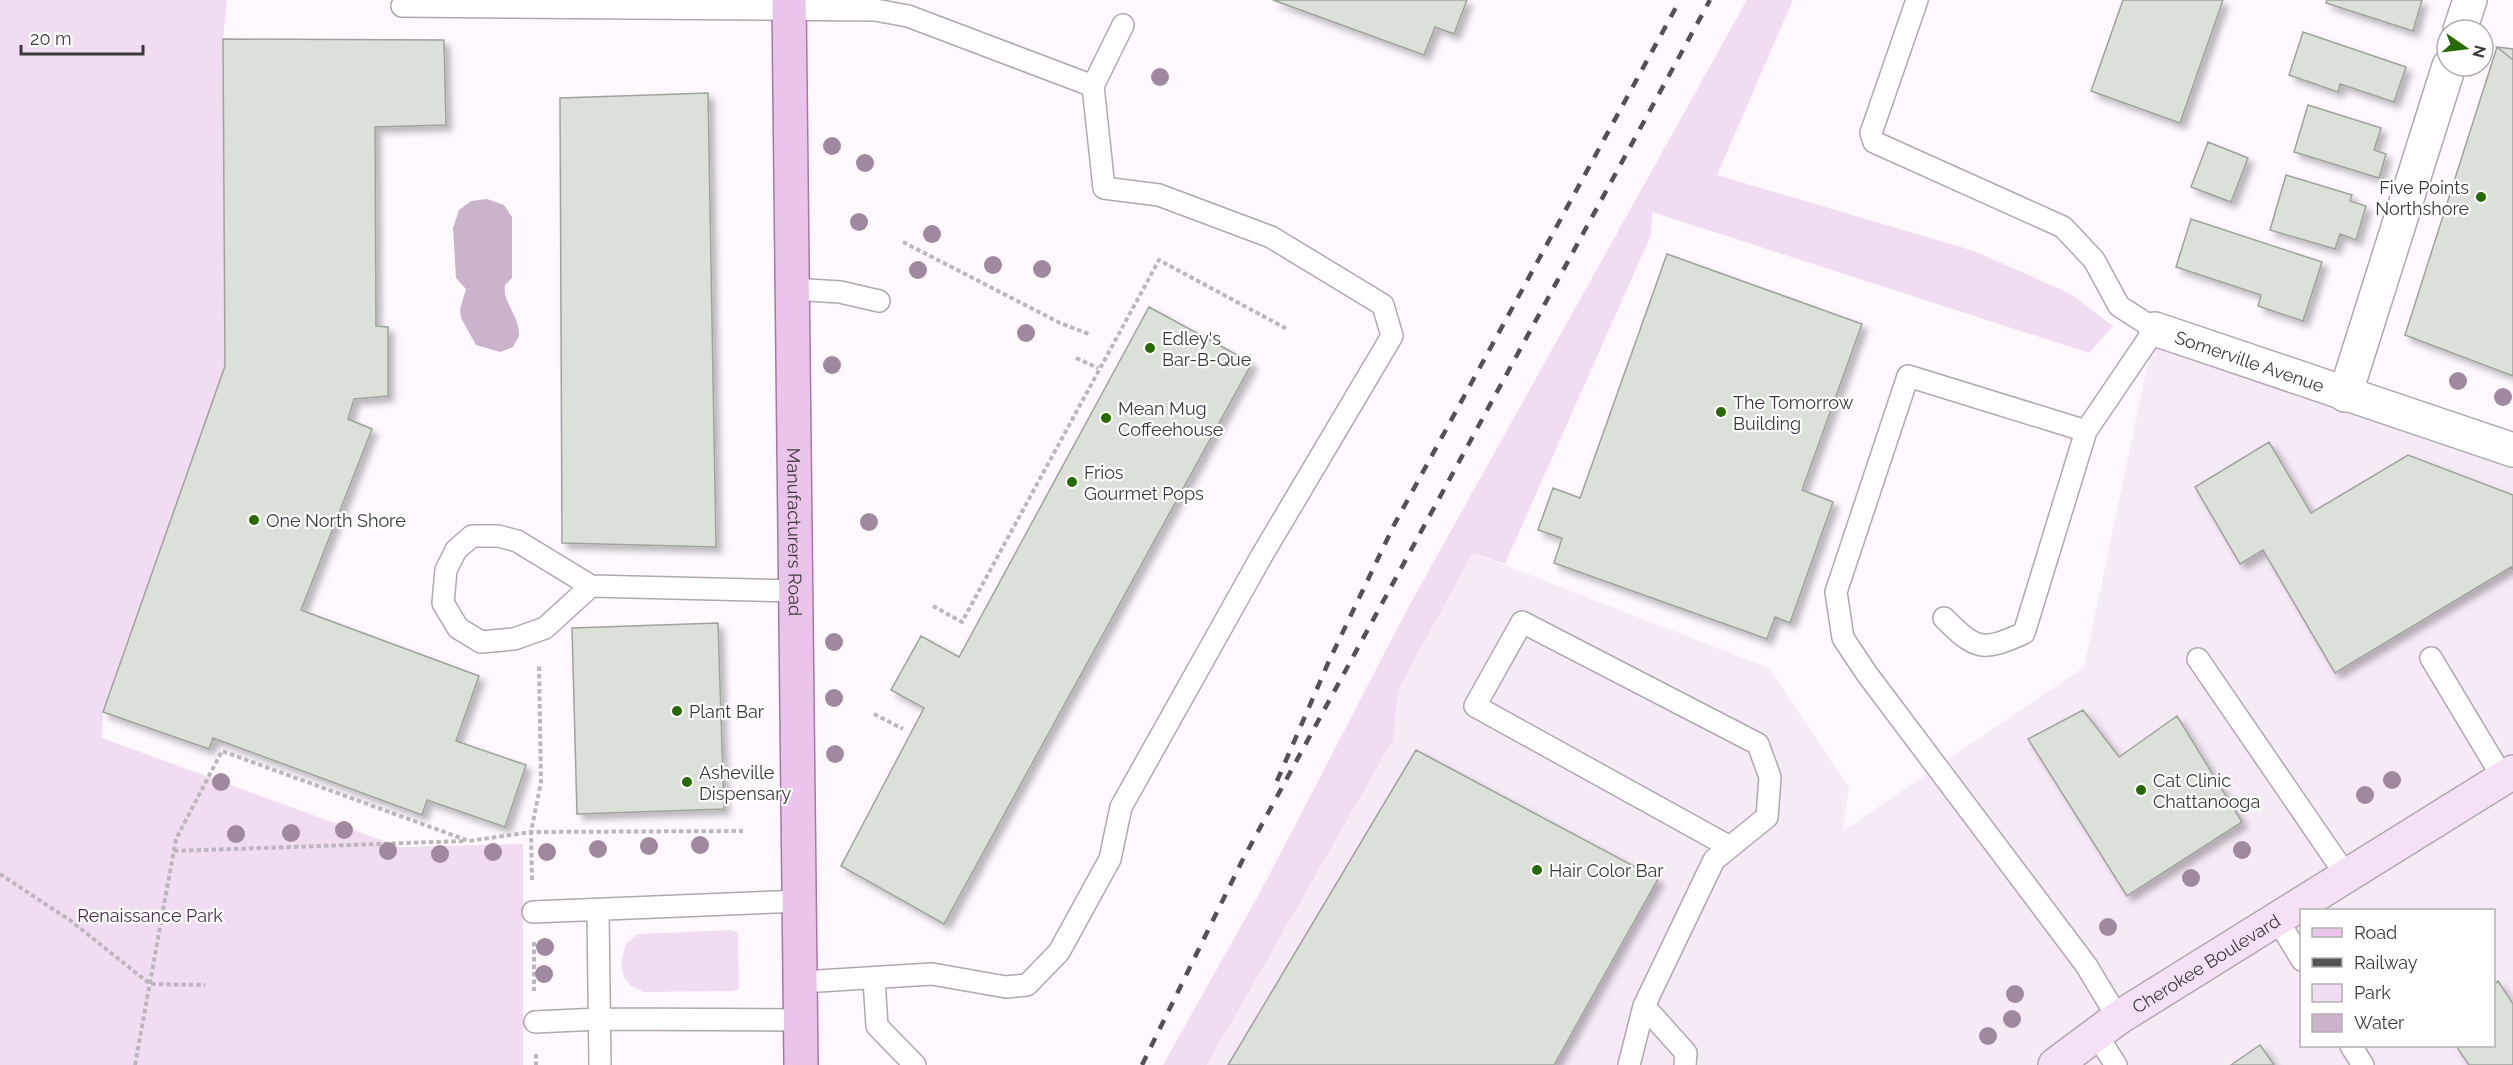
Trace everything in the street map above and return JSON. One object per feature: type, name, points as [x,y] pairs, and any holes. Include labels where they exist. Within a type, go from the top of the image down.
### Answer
[{"type":"main road","name":"Manufacturers Road","points":[[789,4],[802,982],[801,1065]]},
{"type":"main road","name":"Cherokee Boulevard","points":[[2055,1065],[2107,1026],[2508,775]]},
{"type":"street","points":[[2464,18],[2470,0]]},
{"type":"street","name":"Somerville Avenue","points":[[2345,395],[2445,78]]},
{"type":"street","name":"Somerville Avenue","points":[[2155,329],[2513,450]]},
{"type":"lane","points":[[1917,0],[1870,133],[1874,142],[2063,226],[2094,260],[2119,306],[2155,329],[2086,431],[2024,633],[1994,647],[1966,640],[1944,618]]},
{"type":"lane","points":[[402,6],[789,4],[875,10],[908,16],[1093,86]]},
{"type":"lane","points":[[802,982],[932,974],[1006,987],[1027,986],[1059,952],[1110,859],[1121,807],[1261,557],[1392,336],[1383,305],[1271,237],[1159,195],[1104,188],[1093,86],[1123,25]]},
{"type":"lane","points":[[792,289],[840,292],[879,301]]},
{"type":"lane","points":[[2086,431],[1908,376],[1836,592],[1843,638],[1867,674],[2072,946],[2107,1026],[2116,1065]]},
{"type":"lane","points":[[591,586],[538,631],[514,639],[482,642],[459,628],[442,603],[446,570],[456,550],[472,536],[498,536],[517,541],[539,552],[591,586],[797,591]]},
{"type":"lane","points":[[1629,1065],[1644,1006],[1714,860],[1767,817],[1770,777],[1758,744],[1522,622],[1475,706],[1730,847]]},
{"type":"lane","points":[[2198,658],[2346,875]]},
{"type":"lane","points":[[2431,658],[2508,775]]},
{"type":"lane","points":[[533,922],[598,911],[801,901]]},
{"type":"lane","points":[[598,911],[600,1065]]},
{"type":"lane","points":[[2277,919],[2300,958]]},
{"type":"lane","points":[[874,979],[877,1026],[915,1065]]},
{"type":"lane","points":[[1644,1006],[1686,1053],[1685,1065]]},
{"type":"lane","points":[[534,1022],[599,1019],[802,1020]]},
{"type":"lane","points":[[2352,1047],[2363,1065]]},
{"type":"path","points":[[903,242],[1060,323],[1089,334]]},
{"type":"path","points":[[933,606],[962,622],[1158,260],[1287,329]]},
{"type":"path","points":[[1076,358],[1098,368]]},
{"type":"path","points":[[532,881],[531,832],[541,782],[538,631]]},
{"type":"path","points":[[874,714],[903,729]]},
{"type":"path","points":[[135,1065],[176,839],[222,751],[469,841]]},
{"type":"path","points":[[174,852],[469,841],[531,832],[743,831]]},
{"type":"path","points":[[0,874],[71,921],[150,984],[205,985]]},
{"type":"path","points":[[533,922],[534,992]]},
{"type":"shaded area","points":[[2155,329],[2513,450],[2513,1065],[1207,1065],[1393,740],[1398,690],[1473,553],[1769,668],[1849,787],[1843,831],[2084,667]]},
{"type":"green space","name":"Renaissance Park","points":[[0,0],[227,0],[223,39],[225,366],[103,712],[102,738],[400,847],[523,844],[523,1065],[0,1065]]},
{"type":"green space","points":[[1747,0],[1793,0],[1717,175],[1974,251],[2071,294],[2113,326],[2089,353],[1652,212],[1651,235],[1505,564],[1473,553],[1398,690],[1393,740],[1207,1065],[1163,1065],[1264,885],[1409,606]]},
{"type":"green space","points":[[731,930],[738,932],[739,988],[733,991],[643,992],[630,985],[624,977],[621,962],[626,944],[638,934]]},
{"type":"water","points":[[487,199],[504,205],[512,217],[512,278],[505,285],[505,291],[508,304],[517,322],[519,336],[513,347],[500,352],[476,345],[461,318],[460,309],[466,289],[456,278],[453,228],[459,210],[471,201]]},
{"type":"building","points":[[1273,0],[1467,0],[1454,34],[1435,27],[1424,55]]},
{"type":"building","points":[[2123,0],[2223,0],[2180,123],[2091,91]]},
{"type":"building","points":[[2327,0],[2422,0],[2413,31],[2326,3]]},
{"type":"building","points":[[2303,32],[2406,67],[2394,102],[2340,84],[2338,92],[2289,75]]},
{"type":"building","name":"One North Shore","points":[[223,39],[444,40],[446,125],[375,127],[376,326],[388,327],[388,396],[354,399],[348,419],[372,429],[301,610],[479,676],[456,741],[526,765],[505,827],[427,800],[422,815],[213,738],[209,749],[103,712],[225,366]]},
{"type":"building","name":"Five Points Northshore","points":[[2497,47],[2513,60],[2513,376],[2405,335],[2487,78],[2495,78]]},
{"type":"building","points":[[2497,47],[2513,49],[2513,60]]},
{"type":"building","points":[[708,93],[716,547],[562,543],[560,98]]},
{"type":"building","points":[[2308,105],[2381,128],[2374,150],[2386,154],[2379,178],[2294,152]]},
{"type":"building","points":[[2208,142],[2248,158],[2231,202],[2191,187]]},
{"type":"building","points":[[2286,175],[2352,195],[2350,201],[2366,206],[2356,240],[2340,234],[2335,249],[2270,230]]},
{"type":"building","points":[[2191,219],[2322,262],[2303,321],[2258,306],[2261,295],[2176,267]]},
{"type":"building","name":"The Tomorrow Building","points":[[1667,254],[1862,324],[1802,490],[1833,502],[1790,623],[1775,617],[1767,639],[1554,563],[1562,538],[1538,530],[1553,488],[1580,498]]},
{"type":"building","points":[[1149,307],[1252,363],[944,924],[841,866],[924,708],[891,690],[921,636],[959,657]]},
{"type":"building","points":[[2269,442],[2311,513],[2408,455],[2513,495],[2513,570],[2511,567],[2335,673],[2263,550],[2240,564],[2195,487]]},
{"type":"building","points":[[718,623],[724,809],[577,814],[572,628]]},
{"type":"building","name":"Cat Clinic Chattanooga","points":[[2083,710],[2119,757],[2177,716],[2242,822],[2127,896],[2028,739]]},
{"type":"building","points":[[1416,750],[1658,879],[1554,1065],[1228,1065]]},
{"type":"building","points":[[2498,981],[2513,1004],[2513,1065],[2469,1065],[2457,1047],[2495,1047],[2495,984]]},
{"type":"building","points":[[2260,1045],[2274,1065],[2231,1065]]},
{"type":"railway","points":[[1277,781],[1329,661],[1394,525],[1680,0]]},
{"type":"railway","points":[[1142,1065],[1242,861],[1710,0]]},
{"type":"place","name":"Five Points Northshore","points":[[2481,197]]},
{"type":"place","name":"Edley's Bar-B-Que","points":[[1150,348]]},
{"type":"place","name":"The Tomorrow Building","points":[[1721,412]]},
{"type":"place","name":"Mean Mug Coffeehouse","points":[[1106,418]]},
{"type":"place","name":"Frios Gourmet Pops","points":[[1072,482]]},
{"type":"place","name":"One North Shore","points":[[254,520]]},
{"type":"place","name":"Plant Bar","points":[[677,711]]},
{"type":"place","name":"Asheville Dispensary","points":[[687,782]]},
{"type":"place","name":"Cat Clinic Chattanooga","points":[[2141,790]]},
{"type":"place","name":"Hair Color Bar","points":[[1537,870]]}]
